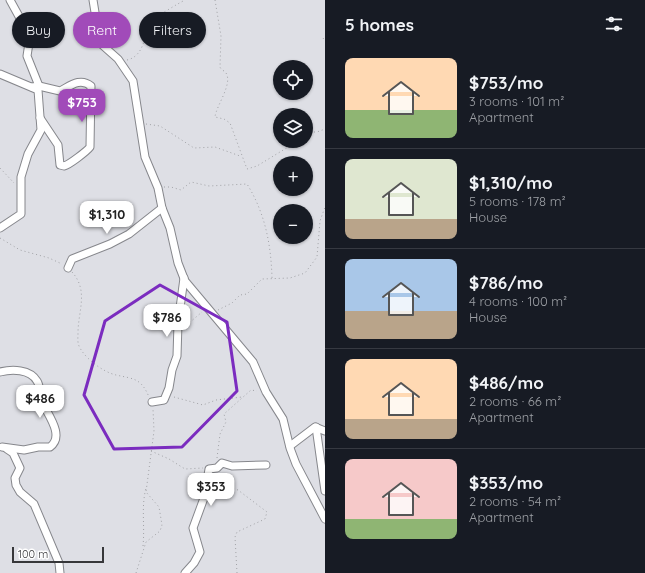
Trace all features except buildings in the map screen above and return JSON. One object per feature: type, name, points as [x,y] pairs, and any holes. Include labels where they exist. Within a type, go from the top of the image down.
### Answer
[{"type":"street","points":[[0,228],[21,214],[21,177],[28,154],[40,130],[39,92],[36,87],[27,56],[29,43],[27,31],[10,0]]},
{"type":"street","points":[[93,0],[100,43],[118,58],[133,81],[146,158],[158,189],[162,208],[170,228],[178,263],[184,278],[228,334],[253,362],[263,386],[283,419],[296,464],[323,507],[325,519]]},
{"type":"street","points":[[0,74],[36,87],[58,91],[75,82],[82,81],[91,86],[90,147],[72,164],[64,166],[60,165],[58,145],[40,118]]},
{"type":"street","points":[[68,268],[72,259],[110,244],[129,234],[162,208]]},
{"type":"street","points":[[152,402],[164,400],[167,395],[172,370],[177,356],[178,323],[184,278]]},
{"type":"street","points":[[0,372],[17,370],[32,376],[37,381],[42,401],[54,424],[56,434],[55,442],[50,447],[38,447],[24,450],[1,446]]},
{"type":"street","points":[[290,446],[316,427]]},
{"type":"street","points":[[316,427],[325,431]]},
{"type":"street","points":[[316,427],[324,466],[325,491]]},
{"type":"street","points":[[1,446],[11,450],[17,459],[20,469],[15,478],[16,485],[20,492],[34,504],[59,563],[60,573]]},
{"type":"street","points":[[185,573],[194,563],[200,552],[193,528],[205,490],[209,469],[217,467],[222,463],[232,466],[266,465]]},
{"type":"path","points":[[118,58],[127,60],[134,57],[143,46],[152,22],[163,12],[185,0]]},
{"type":"path","points":[[215,0],[221,36],[220,67],[226,72],[228,77],[225,92],[218,106],[215,117],[224,119],[230,123],[245,168],[252,169],[286,148]]},
{"type":"path","points":[[141,126],[149,124],[158,125],[194,148],[215,147],[241,156]]},
{"type":"path","points":[[313,132],[325,129]]},
{"type":"path","points":[[0,168],[21,189]]},
{"type":"path","points":[[158,189],[169,187],[181,190],[191,182],[209,186],[246,183],[258,204],[270,241],[272,278]]},
{"type":"path","points":[[178,323],[188,324],[198,313],[212,312],[232,303],[240,295],[247,294],[262,279],[290,278],[305,273],[317,257],[320,220],[325,207]]},
{"type":"path","points":[[0,238],[20,250],[58,260],[68,268],[82,286],[83,294],[78,326],[78,344],[80,349],[95,364],[106,371],[116,375],[133,377],[139,381],[145,388],[152,402],[155,421],[142,506],[145,529],[143,547],[136,573]]},
{"type":"path","points":[[217,467],[220,434],[226,422],[224,414],[252,389],[259,391],[263,386]]},
{"type":"path","points":[[167,395],[203,405],[216,400],[242,397]]},
{"type":"path","points":[[150,450],[185,469],[209,469]]},
{"type":"path","points":[[205,490],[209,484],[213,483],[234,489],[267,512],[266,519],[237,532],[235,537],[237,573]]},
{"type":"path","points":[[143,547],[146,542],[160,531],[162,525],[161,512],[155,501],[147,495],[146,485]]},
{"type":"highlighted area","points":[[160,285],[227,322],[237,391],[182,447],[114,449],[84,395],[105,321]]}]
